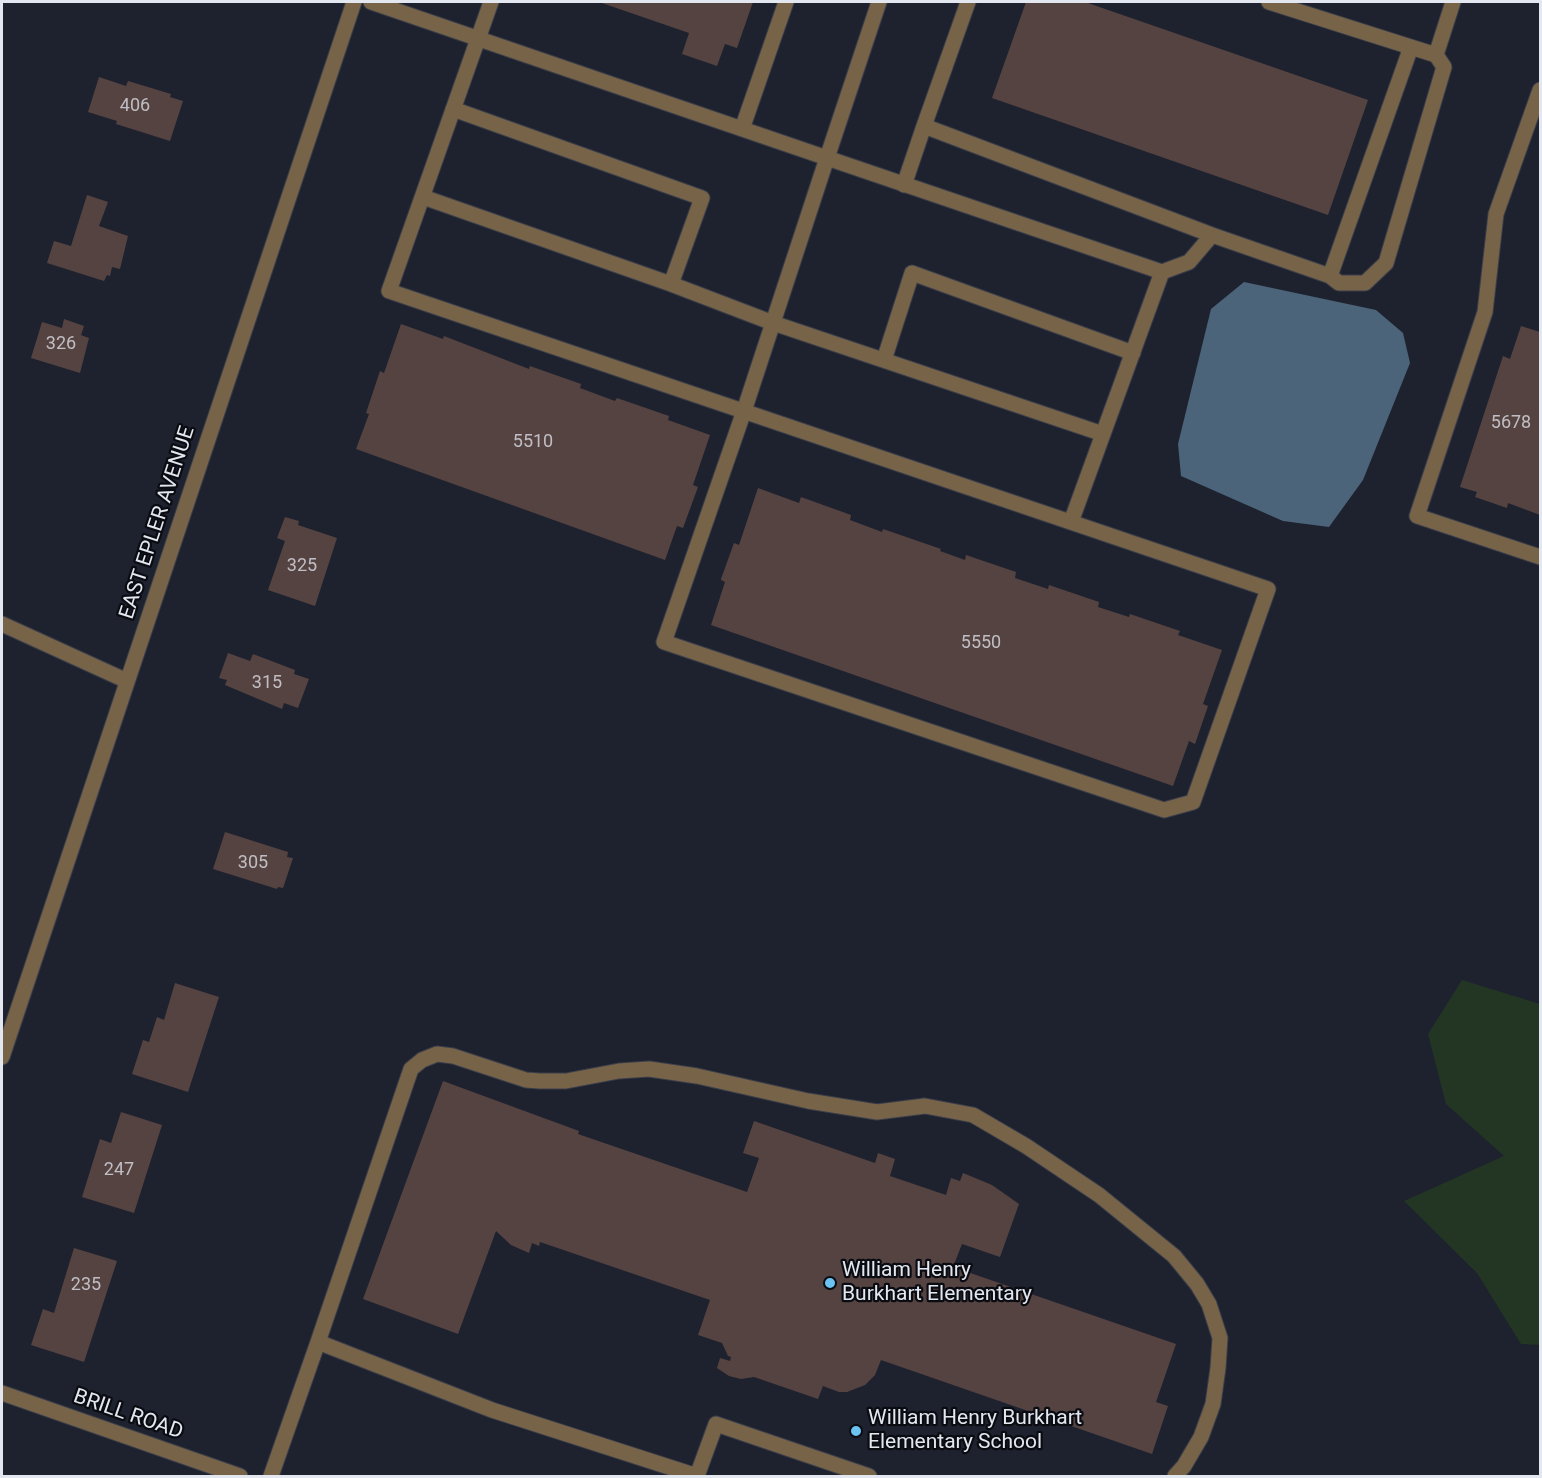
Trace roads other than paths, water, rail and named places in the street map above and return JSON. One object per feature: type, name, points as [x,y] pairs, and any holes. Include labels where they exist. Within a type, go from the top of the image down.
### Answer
[{"type":"street","name":"EAST EPLER AVENUE","points":[[2,1057],[354,2]]},
{"type":"street","points":[[371,2],[1162,272],[1189,262],[1212,235]]},
{"type":"street","points":[[491,2],[389,291],[744,411],[1268,589],[1193,802],[1164,810],[664,642],[744,411],[879,2]]},
{"type":"street","points":[[742,129],[786,2]]},
{"type":"street","points":[[904,184],[968,2]]},
{"type":"street","points":[[924,126],[1212,235],[1330,276],[1339,283],[1365,283],[1386,263],[1444,67],[1436,55],[1269,2]]},
{"type":"street","points":[[1436,55],[1453,2]]},
{"type":"street","points":[[1330,276],[1411,47]]},
{"type":"street","points":[[1540,90],[1497,214],[1485,312],[1417,516],[1540,557]]},
{"type":"street","points":[[453,109],[702,198],[671,284]]},
{"type":"street","points":[[423,197],[671,284],[773,323],[1103,434]]},
{"type":"street","points":[[1071,522],[1162,272]]},
{"type":"street","points":[[884,360],[912,273],[1133,353]]},
{"type":"street","points":[[2,624],[127,681]]},
{"type":"street","points":[[271,1476],[411,1069],[422,1060],[437,1054],[453,1056],[526,1080],[566,1081],[619,1071],[649,1069],[697,1076],[808,1101],[877,1112],[925,1106],[973,1115],[1026,1146],[1099,1195],[1174,1256],[1197,1284],[1209,1304],[1220,1338],[1213,1404],[1202,1437],[1175,1476]]},
{"type":"street","points":[[318,1342],[492,1410],[697,1476],[716,1424],[869,1476]]},
{"type":"street","name":"BRILL ROAD","points":[[2,1393],[240,1476]]},
{"type":"water","points":[[1244,282],[1376,310],[1403,333],[1410,363],[1363,480],[1329,527],[1283,521],[1181,476],[1178,444],[1211,309]]},
{"type":"place","name":"William Henry Burkhart Elementary","points":[[830,1283]]},
{"type":"place","name":"William Henry Burkhart Elementary School","points":[[856,1431]]}]
